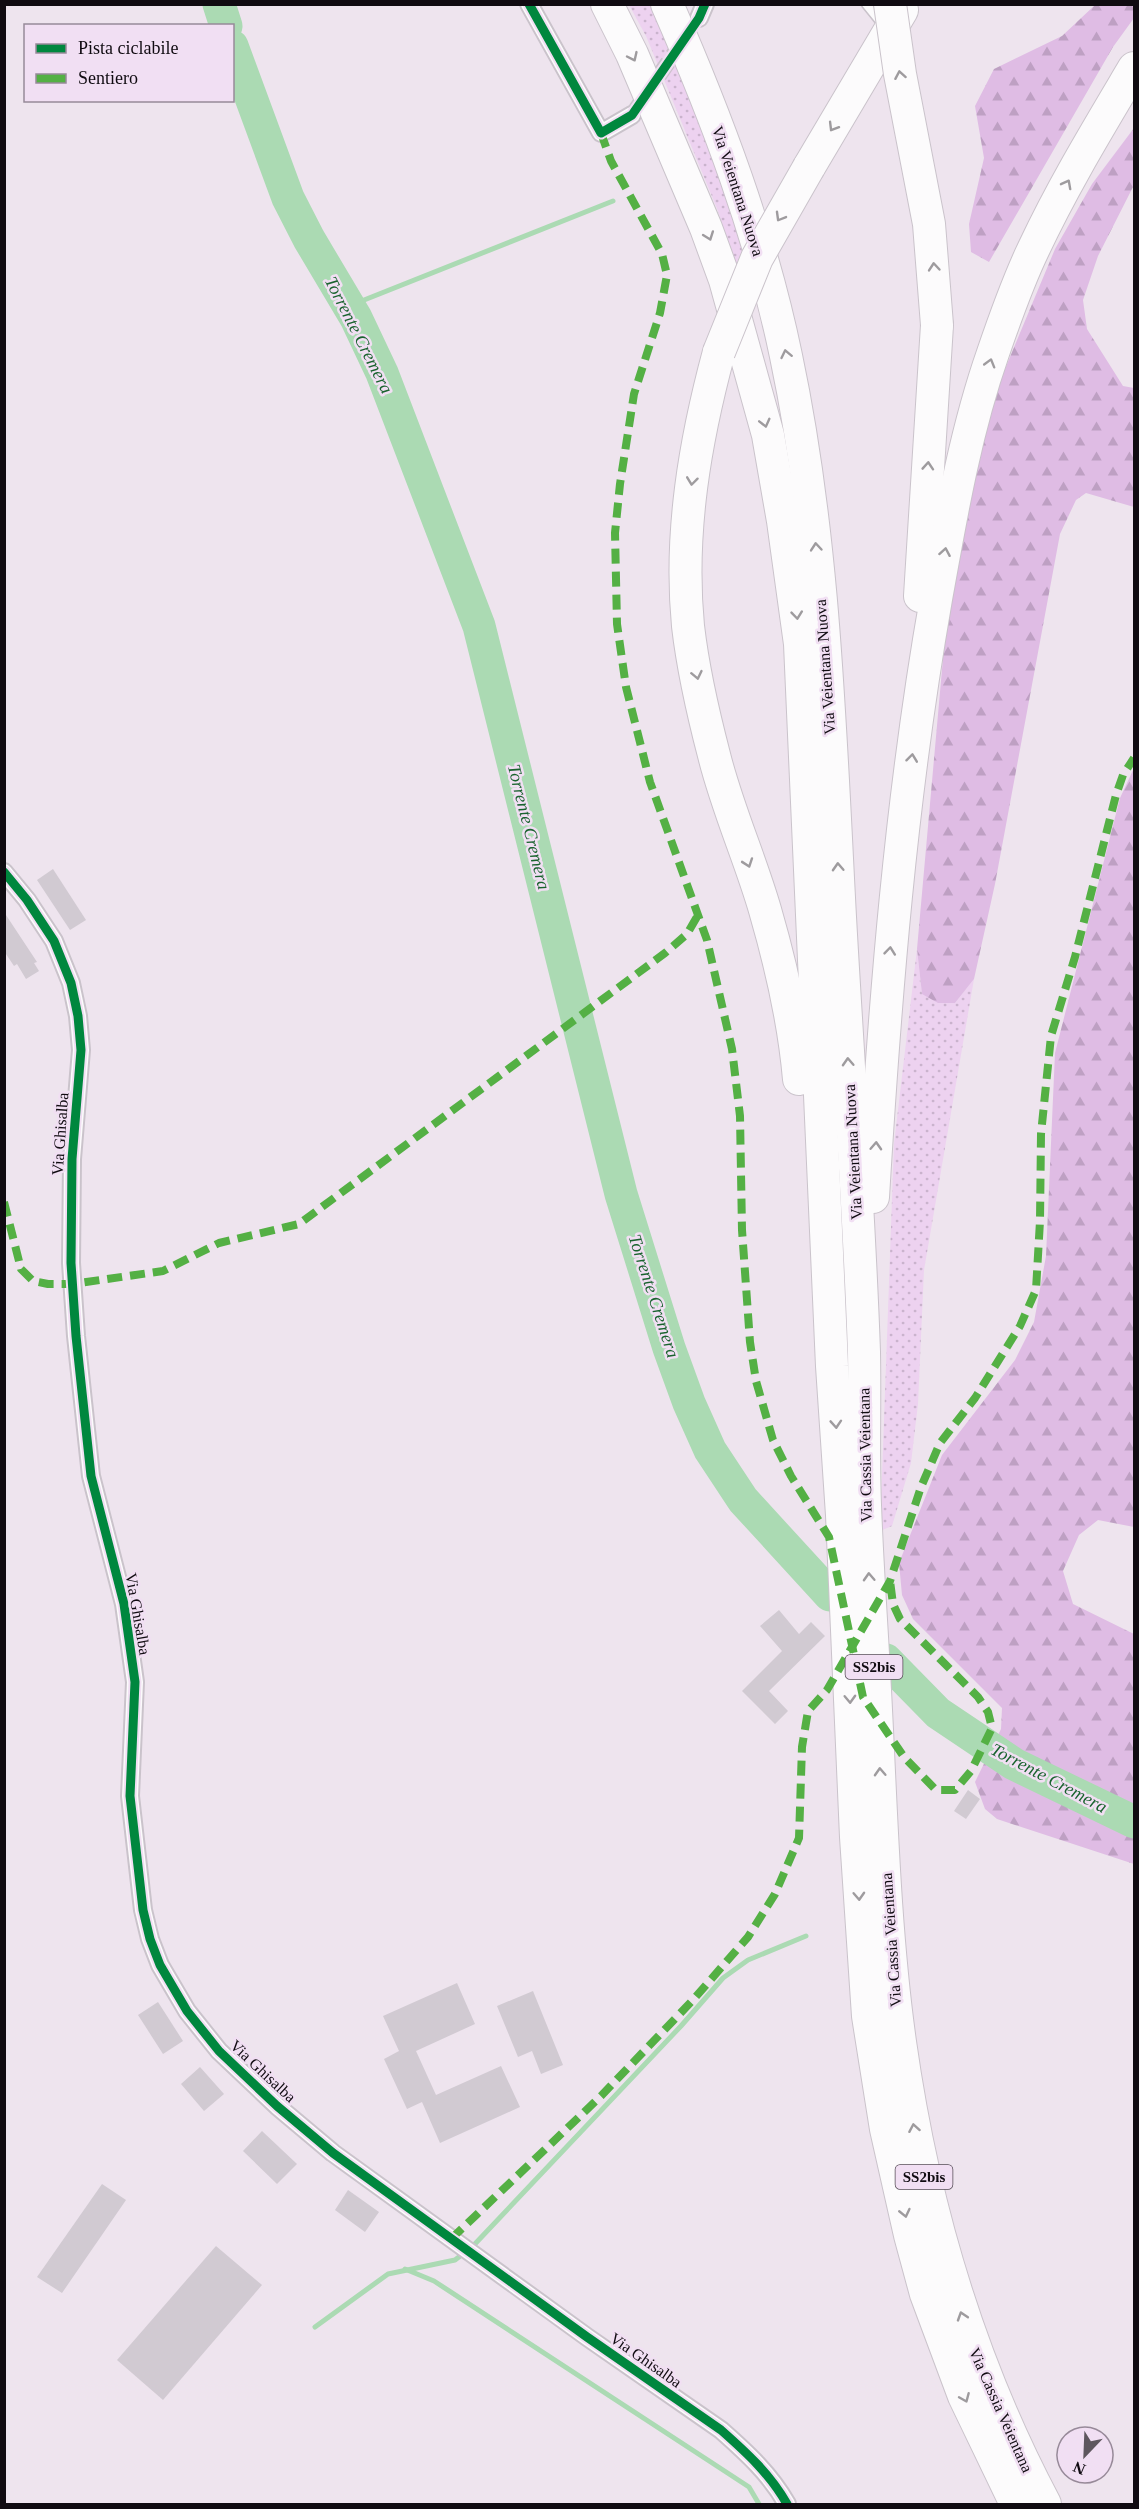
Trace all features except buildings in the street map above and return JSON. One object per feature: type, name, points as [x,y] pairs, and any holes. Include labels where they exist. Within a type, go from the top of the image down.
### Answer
[{"type":"highway","points":[[607,4],[646,87],[706,228],[725,280],[768,435],[781,511],[800,644],[832,1366]]},
{"type":"highway","name":"Via Veientana Nuova","points":[[668,4],[704,90],[756,241],[786,355],[802,445],[815,538],[829,714],[864,1351]]},
{"type":"highway","points":[[832,1366],[812,1217],[795,1038],[765,909],[714,756],[688,627],[686,588],[688,522],[701,423],[719,352],[744,286],[889,19],[905,4]]},
{"type":"highway","points":[[889,19],[929,224],[937,325],[920,583],[920,693]]},
{"type":"highway","points":[[864,1351],[884,1014],[920,693],[960,466],[993,354],[1033,249],[1088,145],[1134,68]]},
{"type":"highway","name":"Via Cassia Veientana","points":[[854,1510],[864,1351]]},
{"type":"highway","name":"Via Cassia Veientana","points":[[832,1366],[854,1510],[869,1834],[870,2033],[886,2129],[926,2294],[952,2367],[984,2441],[1016,2505]]},
{"type":"highway","name":"Via Cassia Veientana","points":[[869,1834],[914,2129],[947,2269],[973,2347],[1003,2420],[1044,2505]]},
{"type":"street","points":[[528,4],[601,133],[632,115]]},
{"type":"street","name":"Via Ghisalba","points":[[4,872],[27,900],[54,941],[71,983],[78,1016],[81,1050],[72,1159],[70,1263],[76,1336],[91,1476],[124,1604],[135,1682],[130,1796],[143,1910],[150,1939],[178,1998],[219,2051],[333,2153],[467,2251],[721,2430],[756,2461],[775,2482],[787,2505]]},
{"type":"lane","points":[[866,4],[889,19]]},
{"type":"shaded area","points":[[629,5],[651,5],[660,21],[747,244],[735,265],[718,211],[646,36]]},
{"type":"shaded area","points":[[917,949],[922,994],[955,1003],[974,979],[924,1270],[918,1404],[911,1463],[892,1526],[880,1531],[894,1144]]},
{"type":"green space","points":[[1095,5],[1134,5],[1134,18],[1113,47],[989,262],[971,252],[969,224],[984,158],[975,106],[994,69],[1062,36]]},
{"type":"green space","points":[[1134,128],[1134,185],[1098,256],[1083,300],[1087,329],[1123,386],[1134,388],[1134,507],[1086,493],[1076,500],[1060,534],[995,884],[974,979],[955,1003],[938,1003],[922,994],[917,949],[946,625],[968,493],[995,393],[1055,249],[1092,184]]},
{"type":"green space","points":[[1134,768],[1134,1527],[1098,1520],[1079,1535],[1063,1571],[1073,1604],[1134,1634],[1134,1864],[997,1819],[985,1809],[975,1782],[1001,1729],[1002,1708],[913,1619],[902,1595],[899,1563],[942,1455],[1015,1360],[1034,1322],[1046,1256],[1055,1053],[1120,798]]},
{"type":"waterway","name":"Torrente Cremera","points":[[219,4],[225,24]]},
{"type":"waterway","name":"Torrente Cremera","points":[[234,51],[288,198],[309,239],[356,318],[382,373],[479,626],[621,1194],[669,1348],[689,1403],[710,1450],[743,1500],[830,1595]]},
{"type":"waterway","points":[[349,306],[613,201]]},
{"type":"waterway","name":"Torrente Cremera","points":[[886,1660],[938,1713],[1014,1764],[1134,1822]]},
{"type":"waterway","points":[[315,2327],[388,2274],[455,2260],[473,2246],[681,2026],[723,1978],[748,1960],[806,1936]]},
{"type":"waterway","points":[[405,2269],[434,2281],[749,2487],[759,2504]]},
{"type":"tunnel","points":[[632,115],[684,39]]},
{"type":"marked path","points":[[601,133],[611,161],[662,254],[667,275],[660,313],[634,394],[620,484],[615,533],[617,624],[626,687],[650,782],[707,940],[732,1049],[740,1116],[742,1230],[750,1342],[756,1381],[773,1440],[791,1476],[829,1537],[863,1697],[904,1757],[936,1790],[955,1790],[971,1771],[992,1728],[988,1712],[978,1697],[900,1619],[893,1604],[890,1581]]},
{"type":"marked path","points":[[451,2239],[601,2096],[692,2001],[748,1937],[775,1894],[799,1838],[802,1747],[808,1711],[827,1690],[890,1581],[921,1487],[940,1443],[975,1398],[1020,1326],[1036,1290],[1041,1134],[1051,1036],[1075,957],[1116,795],[1123,775],[1134,758]]},
{"type":"marked path","points":[[4,1202],[21,1269],[33,1281],[48,1284],[72,1284],[163,1271],[219,1243],[299,1224],[665,953],[687,934],[698,915]]},
{"type":"cycle path","points":[[529,4],[601,133],[632,115],[699,18],[705,4]]},
{"type":"cycle path","points":[[4,872],[27,900],[54,941],[71,983],[78,1016],[81,1050],[72,1159],[71,1263],[76,1336],[91,1476],[124,1604],[135,1682],[130,1796],[143,1910],[150,1939],[160,1965],[187,2011],[219,2051],[277,2106],[333,2153],[587,2337],[721,2430],[766,2473],[787,2504]]}]
